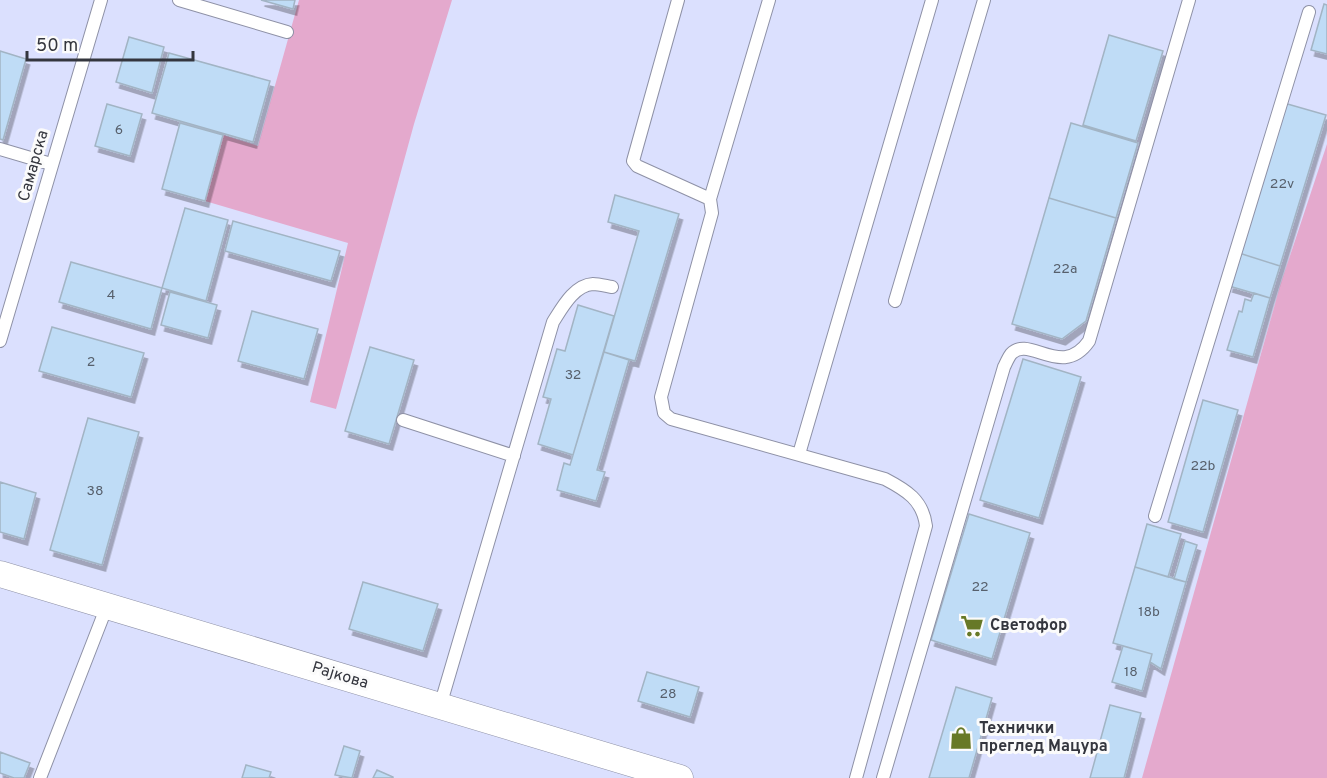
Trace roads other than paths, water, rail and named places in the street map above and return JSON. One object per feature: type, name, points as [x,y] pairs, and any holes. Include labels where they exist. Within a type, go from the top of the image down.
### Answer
[{"type":"street","name":"Рајкова","points":[[0,574],[680,778]]},
{"type":"lane","name":"Самарска","points":[[0,341],[101,0]]},
{"type":"lane","points":[[179,0],[287,32]]},
{"type":"lane","points":[[678,0],[633,161],[637,166],[710,200]]},
{"type":"lane","points":[[769,0],[710,200],[712,213],[661,397],[664,413],[671,419],[885,479],[904,489],[917,500],[925,517],[926,526],[856,778]]},
{"type":"lane","points":[[799,454],[932,0]]},
{"type":"lane","points":[[895,301],[984,0]]},
{"type":"lane","points":[[883,778],[1004,367],[1017,350],[1027,349],[1060,359],[1073,355],[1085,347],[1089,341],[1189,0]]},
{"type":"lane","points":[[1155,516],[1309,12]]},
{"type":"lane","points":[[0,149],[51,164]]},
{"type":"lane","points":[[440,706],[553,322],[567,300],[583,286],[593,284],[612,287]]},
{"type":"lane","points":[[403,420],[514,456]]},
{"type":"lane","points":[[40,778],[107,606]]},
{"type":"place","name":"Светофор","points":[[972,626]]},
{"type":"place","name":"Технички преглед Мацура","points":[[961,738]]}]
